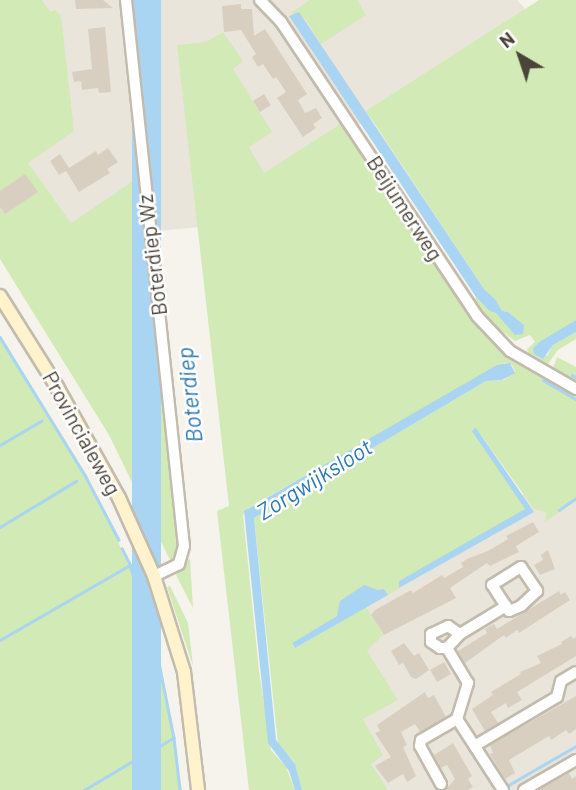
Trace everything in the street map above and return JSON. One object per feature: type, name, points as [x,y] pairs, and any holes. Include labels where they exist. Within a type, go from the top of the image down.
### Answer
[{"type":"main road","name":"Provincialeweg","points":[[0,296],[57,387],[119,498],[154,576],[184,672],[198,790]]},
{"type":"street","name":"Boterdiep Wz","points":[[126,0],[184,546],[179,564],[154,576]]},
{"type":"street","name":"Beijumerweg","points":[[260,0],[281,22],[477,316],[510,351],[576,389]]},
{"type":"street","points":[[521,567],[537,591],[521,606],[509,611],[506,606],[492,585],[521,567]]},
{"type":"street","points":[[460,634],[448,626],[430,634],[431,642],[440,648],[447,648],[460,634],[506,606]]},
{"type":"street","points":[[441,784],[420,746],[421,740],[457,719],[468,683],[447,648]]},
{"type":"street","points":[[476,745],[557,697],[561,681],[576,672]]},
{"type":"street","points":[[457,719],[500,786]]},
{"type":"street","points":[[524,790],[576,760]]},
{"type":"shaded area","points":[[32,0],[517,0],[531,15],[200,227],[158,231],[62,223],[0,173],[74,127],[41,14]]},
{"type":"shaded area","points":[[576,458],[576,790],[369,790],[361,718],[364,606]]},
{"type":"green space","points":[[0,0],[42,0],[50,12],[55,10],[61,15],[74,131],[28,163],[71,223],[135,180],[179,546],[176,558],[170,560],[109,435],[0,259]]},
{"type":"green space","points":[[310,0],[357,0],[366,15],[321,44],[306,20],[291,13]]},
{"type":"green space","points":[[539,0],[576,0],[576,320],[533,348],[547,356],[553,345],[576,332],[576,339],[558,350],[545,368],[529,357],[527,349],[535,342],[530,335],[515,341],[494,325],[474,301],[476,297],[498,314],[524,325],[508,312],[502,311],[496,300],[484,289],[366,111]]},
{"type":"green space","points":[[223,32],[243,61],[233,69],[272,132],[249,147],[264,173],[342,123],[482,330],[502,351],[576,394],[576,500],[545,522],[546,512],[534,509],[476,428],[524,504],[524,511],[399,581],[399,588],[388,595],[384,589],[292,643],[295,648],[366,607],[383,635],[367,651],[398,700],[363,719],[383,755],[371,764],[388,790],[302,790],[294,762],[278,744],[254,518],[486,381],[504,380],[515,372],[512,365],[505,363],[248,508],[243,515],[259,671],[271,750],[286,767],[295,790],[249,790],[217,511],[229,506],[177,45],[206,42]]},
{"type":"green space","points":[[0,335],[86,474],[147,610],[162,670],[182,790],[0,790]]},
{"type":"green space","points":[[557,357],[576,367],[576,384],[552,371]]},
{"type":"green space","points":[[190,558],[193,608],[176,575]]},
{"type":"green space","points":[[170,586],[188,623],[193,666],[167,587]]},
{"type":"water","points":[[132,0],[161,0],[161,790],[132,790]]},
{"type":"water","points":[[299,12],[484,289],[496,300],[502,311],[508,312],[524,325],[523,334],[515,335],[496,313],[490,311],[476,297],[289,16]]},
{"type":"water","points":[[576,320],[576,332],[553,345],[543,359],[534,354],[533,348],[541,341]]},
{"type":"water","name":"Zorgwijksloot","points":[[510,363],[515,373],[502,380],[486,381],[254,518],[276,740],[295,764],[302,790],[295,790],[289,771],[268,743],[244,511],[497,365]]},
{"type":"water","points":[[476,428],[534,512],[399,588],[399,581],[525,509],[472,431]]},
{"type":"water","points":[[364,585],[378,590],[384,589],[388,595],[295,648],[292,643],[337,616],[340,601]]},
{"type":"building","points":[[75,0],[103,0],[113,8],[76,9]]},
{"type":"building","points":[[241,4],[241,9],[252,9],[254,36],[265,29],[307,94],[298,100],[305,113],[316,108],[322,118],[313,124],[316,128],[303,137],[277,98],[286,92],[263,64],[258,67],[252,57],[256,54],[241,30],[224,32],[222,6]]},
{"type":"building","points":[[105,27],[111,92],[99,93],[98,88],[82,90],[81,81],[74,82],[72,72],[92,69],[88,29]]},
{"type":"building","points":[[264,94],[271,105],[260,112],[253,101]]},
{"type":"building","points":[[108,148],[118,162],[107,169],[110,173],[79,192],[66,171],[59,175],[50,161],[60,154],[69,168],[96,151],[98,155]]},
{"type":"building","points":[[25,174],[38,192],[5,214],[0,207],[0,191]]},
{"type":"building","points":[[533,522],[539,532],[516,546],[519,552],[490,566],[487,563],[450,588],[456,598],[384,635],[371,615],[375,610],[411,590],[413,593],[442,575],[444,578],[463,567],[461,563],[467,559],[488,551],[508,539],[506,536]]},
{"type":"building","points":[[548,550],[555,569],[540,575],[534,565],[543,560],[541,555]]},
{"type":"building","points":[[559,591],[561,595],[565,592],[570,600],[519,633],[517,630],[506,638],[504,635],[465,663],[458,651],[487,633],[485,629],[494,624],[497,629]]},
{"type":"building","points":[[571,636],[573,639],[576,637],[576,656],[517,692],[522,700],[508,708],[506,703],[491,712],[498,723],[485,731],[472,709],[493,695],[491,692],[521,674],[520,672],[541,663],[537,656],[562,644],[561,642]]},
{"type":"building","points":[[404,643],[414,656],[419,653],[429,670],[416,679],[411,677],[403,663],[399,665],[391,651]]},
{"type":"building","points":[[444,662],[451,674],[437,682],[430,670]]},
{"type":"building","points":[[425,692],[428,698],[434,695],[446,717],[420,732],[415,724],[401,732],[407,745],[403,747],[416,776],[407,782],[403,774],[388,783],[375,766],[391,757],[375,733],[380,731],[377,725]]},
{"type":"building","points":[[576,696],[576,729],[569,734],[566,730],[551,740],[549,736],[509,760],[515,773],[505,779],[490,754],[493,753],[490,745]]},
{"type":"building","points":[[453,743],[472,776],[468,779],[473,787],[468,790],[445,790],[455,779],[447,765],[441,768],[434,755]]},
{"type":"building","points":[[569,773],[572,779],[576,776],[576,790],[539,790]]},
{"type":"waterway","points":[[0,337],[85,475],[119,540]]},
{"type":"waterway","points":[[572,375],[576,377]]},
{"type":"waterway","points":[[543,380],[576,399]]},
{"type":"waterway","points":[[0,445],[41,421]]},
{"type":"waterway","points":[[0,527],[76,481]]},
{"type":"waterway","points":[[559,510],[576,498]]},
{"type":"waterway","points":[[0,640],[130,565],[122,549]]},
{"type":"waterway","points":[[130,565],[154,638],[174,738],[149,753]]},
{"type":"waterway","points":[[174,738],[180,790]]},
{"type":"waterway","points":[[505,787],[576,746]]},
{"type":"waterway","points":[[84,790],[138,758]]},
{"type":"water label","name":"Boterdiep","points":[[189,395]]}]
